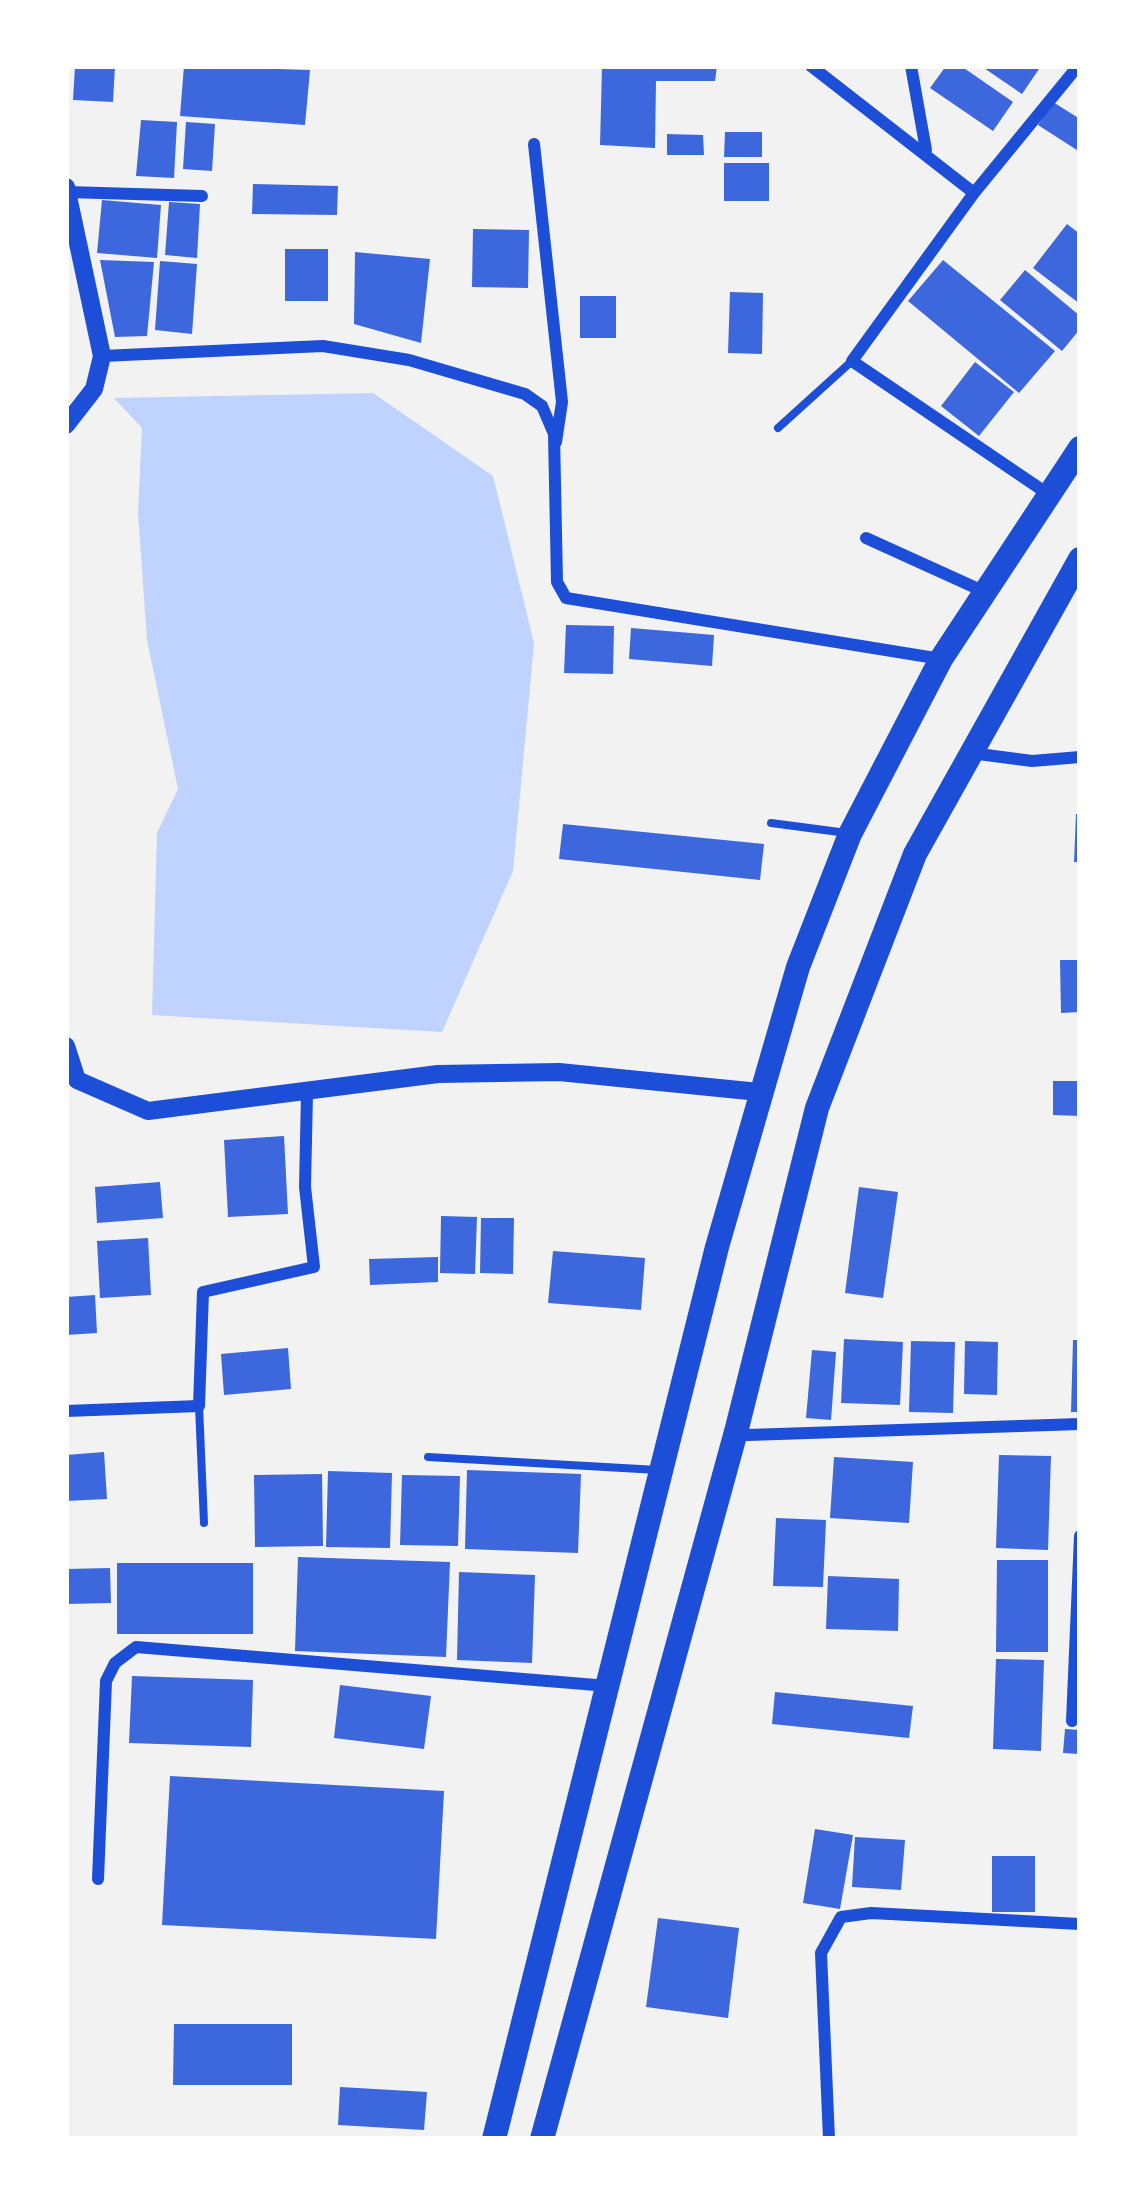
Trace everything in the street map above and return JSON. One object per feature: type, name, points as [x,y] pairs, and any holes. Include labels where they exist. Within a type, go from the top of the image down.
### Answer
[{"type":"main road","points":[[494,2139],[660,1471],[759,1093],[798,967],[850,834],[941,659],[1080,448]]},
{"type":"main road","points":[[542,2139],[737,1428],[817,1108],[915,854],[1080,559]]},
{"type":"street","points":[[811,66],[926,151],[974,193]]},
{"type":"street","points":[[911,66],[926,151]]},
{"type":"street","points":[[1048,494],[852,361],[974,193],[1078,66]]},
{"type":"street","points":[[534,144],[562,402],[554,449]]},
{"type":"street","points":[[66,425],[94,389],[102,356],[66,190],[202,196]]},
{"type":"street","points":[[102,356],[322,346],[409,360],[525,394],[550,420],[556,582],[566,598],[941,659]]},
{"type":"street","points":[[866,538],[985,592]]},
{"type":"street","points":[[970,753],[1032,760],[1080,757]]},
{"type":"street","points":[[66,1046],[77,1080],[148,1111],[438,1074],[559,1072],[759,1093]]},
{"type":"street","points":[[66,1412],[199,1406],[203,1292],[314,1267],[305,1187],[307,1093]]},
{"type":"street","points":[[737,1428],[748,1436],[1080,1424]]},
{"type":"street","points":[[1072,1721],[1080,1536]]},
{"type":"street","points":[[98,1879],[106,1681],[115,1664],[136,1647],[609,1686]]},
{"type":"street","points":[[830,2139],[821,1953],[841,1917],[871,1913],[1080,1924]]},
{"type":"lane","points":[[778,428],[852,361]]},
{"type":"lane","points":[[771,823],[850,834]]},
{"type":"lane","points":[[199,1406],[204,1523]]},
{"type":"lane","points":[[428,1457],[660,1471]]},
{"type":"water","points":[[373,393],[493,476],[534,643],[513,871],[442,1032],[152,1015],[157,833],[178,789],[147,640],[138,512],[142,428],[114,398]]},
{"type":"building","points":[[75,66],[115,66],[113,102],[73,100]]},
{"type":"building","points":[[184,66],[310,70],[305,125],[180,116]]},
{"type":"building","points":[[602,66],[717,66],[715,81],[656,81],[655,148],[600,145]]},
{"type":"building","points":[[946,66],[961,66],[1013,102],[993,131],[930,88]]},
{"type":"building","points":[[981,66],[1041,66],[1022,94]]},
{"type":"building","points":[[1053,102],[1080,119],[1080,152],[1038,125]]},
{"type":"building","points":[[141,120],[177,122],[174,178],[136,176]]},
{"type":"building","points":[[186,122],[215,124],[212,171],[183,169]]},
{"type":"building","points":[[725,132],[762,132],[762,157],[724,157]]},
{"type":"building","points":[[667,134],[703,135],[704,155],[667,155]]},
{"type":"building","points":[[724,163],[769,163],[769,201],[724,201]]},
{"type":"building","points":[[253,184],[338,186],[337,215],[252,214]]},
{"type":"building","points":[[102,200],[161,205],[157,258],[97,253]]},
{"type":"building","points":[[169,202],[200,204],[197,258],[165,255]]},
{"type":"building","points":[[1067,224],[1080,234],[1080,304],[1033,268]]},
{"type":"building","points":[[473,229],[529,230],[528,288],[472,287]]},
{"type":"building","points":[[285,249],[328,249],[328,301],[285,301]]},
{"type":"building","points":[[355,252],[430,259],[421,343],[354,324]]},
{"type":"building","points":[[100,260],[154,262],[147,336],[115,337]]},
{"type":"building","points":[[943,260],[1055,351],[1019,393],[908,301]]},
{"type":"building","points":[[160,261],[197,264],[192,334],[155,330]]},
{"type":"building","points":[[1025,270],[1080,316],[1080,329],[1062,351],[1000,300]]},
{"type":"building","points":[[730,292],[763,293],[762,354],[728,353]]},
{"type":"building","points":[[580,296],[616,296],[616,338],[580,338]]},
{"type":"building","points":[[975,362],[1014,392],[979,436],[941,406]]},
{"type":"building","points":[[566,625],[614,626],[613,674],[564,673]]},
{"type":"building","points":[[631,628],[714,635],[712,666],[629,659]]},
{"type":"building","points":[[1076,814],[1080,814],[1080,862],[1074,862]]},
{"type":"building","points":[[563,824],[764,844],[760,880],[559,859]]},
{"type":"building","points":[[1060,960],[1080,960],[1080,1012],[1061,1013]]},
{"type":"building","points":[[1053,1081],[1080,1081],[1080,1116],[1053,1115]]},
{"type":"building","points":[[284,1136],[288,1214],[228,1217],[224,1140]]},
{"type":"building","points":[[160,1182],[163,1218],[97,1223],[95,1187]]},
{"type":"building","points":[[859,1187],[898,1192],[883,1298],[845,1293]]},
{"type":"building","points":[[441,1216],[477,1217],[475,1274],[440,1273]]},
{"type":"building","points":[[481,1218],[514,1218],[513,1274],[480,1273]]},
{"type":"building","points":[[148,1238],[151,1295],[100,1298],[97,1241]]},
{"type":"building","points":[[553,1251],[645,1258],[641,1310],[548,1303]]},
{"type":"building","points":[[438,1257],[438,1282],[370,1285],[369,1259]]},
{"type":"building","points":[[95,1295],[97,1333],[66,1335],[66,1297]]},
{"type":"building","points":[[844,1339],[903,1342],[900,1405],[841,1403]]},
{"type":"building","points":[[1073,1340],[1080,1340],[1080,1412],[1071,1412]]},
{"type":"building","points":[[911,1341],[955,1342],[953,1413],[909,1412]]},
{"type":"building","points":[[965,1341],[998,1342],[997,1395],[964,1394]]},
{"type":"building","points":[[288,1348],[291,1389],[224,1395],[221,1354]]},
{"type":"building","points":[[812,1350],[836,1352],[831,1420],[806,1418]]},
{"type":"building","points":[[104,1452],[107,1499],[66,1501],[66,1455]]},
{"type":"building","points":[[999,1455],[1051,1456],[1048,1550],[996,1548]]},
{"type":"building","points":[[834,1457],[913,1462],[909,1523],[830,1518]]},
{"type":"building","points":[[467,1470],[581,1474],[578,1553],[465,1549]]},
{"type":"building","points":[[328,1471],[392,1473],[390,1548],[326,1547]]},
{"type":"building","points":[[322,1474],[323,1546],[255,1547],[254,1475]]},
{"type":"building","points":[[402,1475],[460,1476],[458,1546],[400,1545]]},
{"type":"building","points":[[776,1518],[826,1520],[823,1587],[773,1586]]},
{"type":"building","points":[[298,1557],[450,1562],[446,1657],[295,1651]]},
{"type":"building","points":[[997,1560],[1048,1560],[1048,1652],[996,1652]]},
{"type":"building","points":[[117,1563],[253,1563],[253,1634],[117,1634]]},
{"type":"building","points":[[110,1568],[111,1603],[66,1604],[66,1569]]},
{"type":"building","points":[[459,1572],[535,1575],[532,1663],[457,1660]]},
{"type":"building","points":[[828,1576],[899,1579],[898,1631],[826,1629]]},
{"type":"building","points":[[996,1659],[1044,1660],[1041,1751],[993,1749]]},
{"type":"building","points":[[132,1676],[253,1680],[251,1747],[129,1743]]},
{"type":"building","points":[[340,1685],[431,1696],[424,1749],[334,1738]]},
{"type":"building","points":[[775,1692],[913,1706],[909,1738],[772,1724]]},
{"type":"building","points":[[1065,1729],[1080,1730],[1080,1754],[1063,1753]]},
{"type":"building","points":[[170,1776],[444,1791],[436,1939],[162,1925]]},
{"type":"building","points":[[815,1829],[853,1835],[840,1909],[803,1903]]},
{"type":"building","points":[[855,1837],[905,1840],[901,1890],[852,1887]]},
{"type":"building","points":[[992,1856],[1035,1856],[1035,1912],[992,1912]]},
{"type":"building","points":[[658,1918],[739,1928],[728,2018],[646,2007]]},
{"type":"building","points":[[174,2024],[292,2024],[292,2085],[173,2085]]},
{"type":"building","points":[[340,2087],[427,2092],[424,2130],[338,2125]]}]
